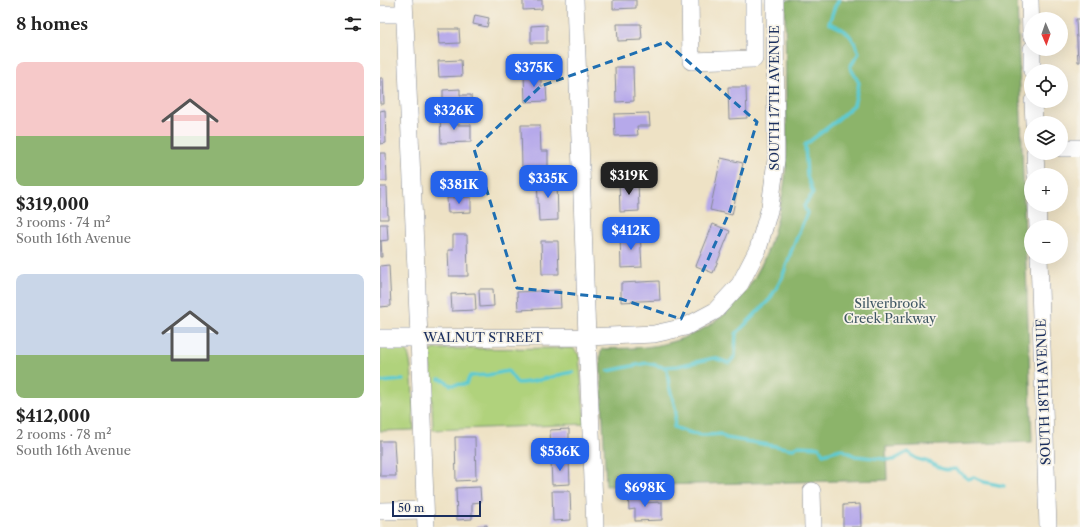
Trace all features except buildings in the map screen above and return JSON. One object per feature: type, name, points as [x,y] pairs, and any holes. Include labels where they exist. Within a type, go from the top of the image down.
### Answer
[{"type":"street","points":[[575,0],[595,527]]},
{"type":"street","points":[[690,0],[691,61],[754,59],[754,0]]},
{"type":"street","name":"SOUTH 17TH AVENUE","points":[[587,337],[654,334],[685,327],[715,311],[740,284],[758,249],[770,207],[776,160],[775,0]]},
{"type":"street","points":[[1030,0],[1030,12]]},
{"type":"street","points":[[380,14],[404,7],[426,527]]},
{"type":"street","points":[[754,45],[775,45]]},
{"type":"street","points":[[1068,148],[1080,148]]},
{"type":"street","name":"SOUTH 18TH AVENUE","points":[[1039,264],[1048,527]]},
{"type":"street","name":"WALNUT STREET","points":[[380,338],[587,337]]},
{"type":"street","points":[[812,491],[814,527]]},
{"type":"street","points":[[380,511],[425,510]]},
{"type":"highlighted area","points":[[666,42],[757,122],[730,211],[681,319],[621,299],[517,288],[474,149],[541,86]]},
{"type":"green space","name":"Silverbrook Creek Parkway","points":[[785,0],[1017,0],[1024,220],[1024,264],[1026,264],[1032,442],[886,447],[887,480],[606,486],[600,355],[602,349],[655,346],[692,335],[716,321],[735,304],[751,283],[763,260],[773,235],[785,179],[787,138]]},
{"type":"green space","points":[[380,348],[402,348],[408,353],[412,373],[414,430],[380,431]]},
{"type":"green space","points":[[573,348],[579,355],[585,424],[433,430],[430,352],[435,349]]},
{"type":"waterway","points":[[608,371],[647,363],[663,367],[678,366],[714,358],[729,363],[735,356],[736,334],[770,299],[782,278],[807,213],[804,206],[813,193],[807,176],[805,145],[854,105],[859,83],[850,67],[859,53],[851,37],[845,31],[829,23],[835,6],[839,0]]},
{"type":"waterway","points":[[663,367],[667,370],[669,386],[676,411],[674,427],[702,435],[720,434],[726,438],[793,449],[798,446],[819,447],[823,454],[841,449],[855,456],[893,460],[908,452],[915,458],[943,469],[955,469],[968,479],[974,477],[984,482],[1004,486]]},
{"type":"waterway","points":[[439,379],[444,380],[450,385],[466,384],[470,376],[488,375],[508,371],[517,383],[524,383],[573,372]]},
{"type":"waterway","points":[[380,382],[403,380]]}]
